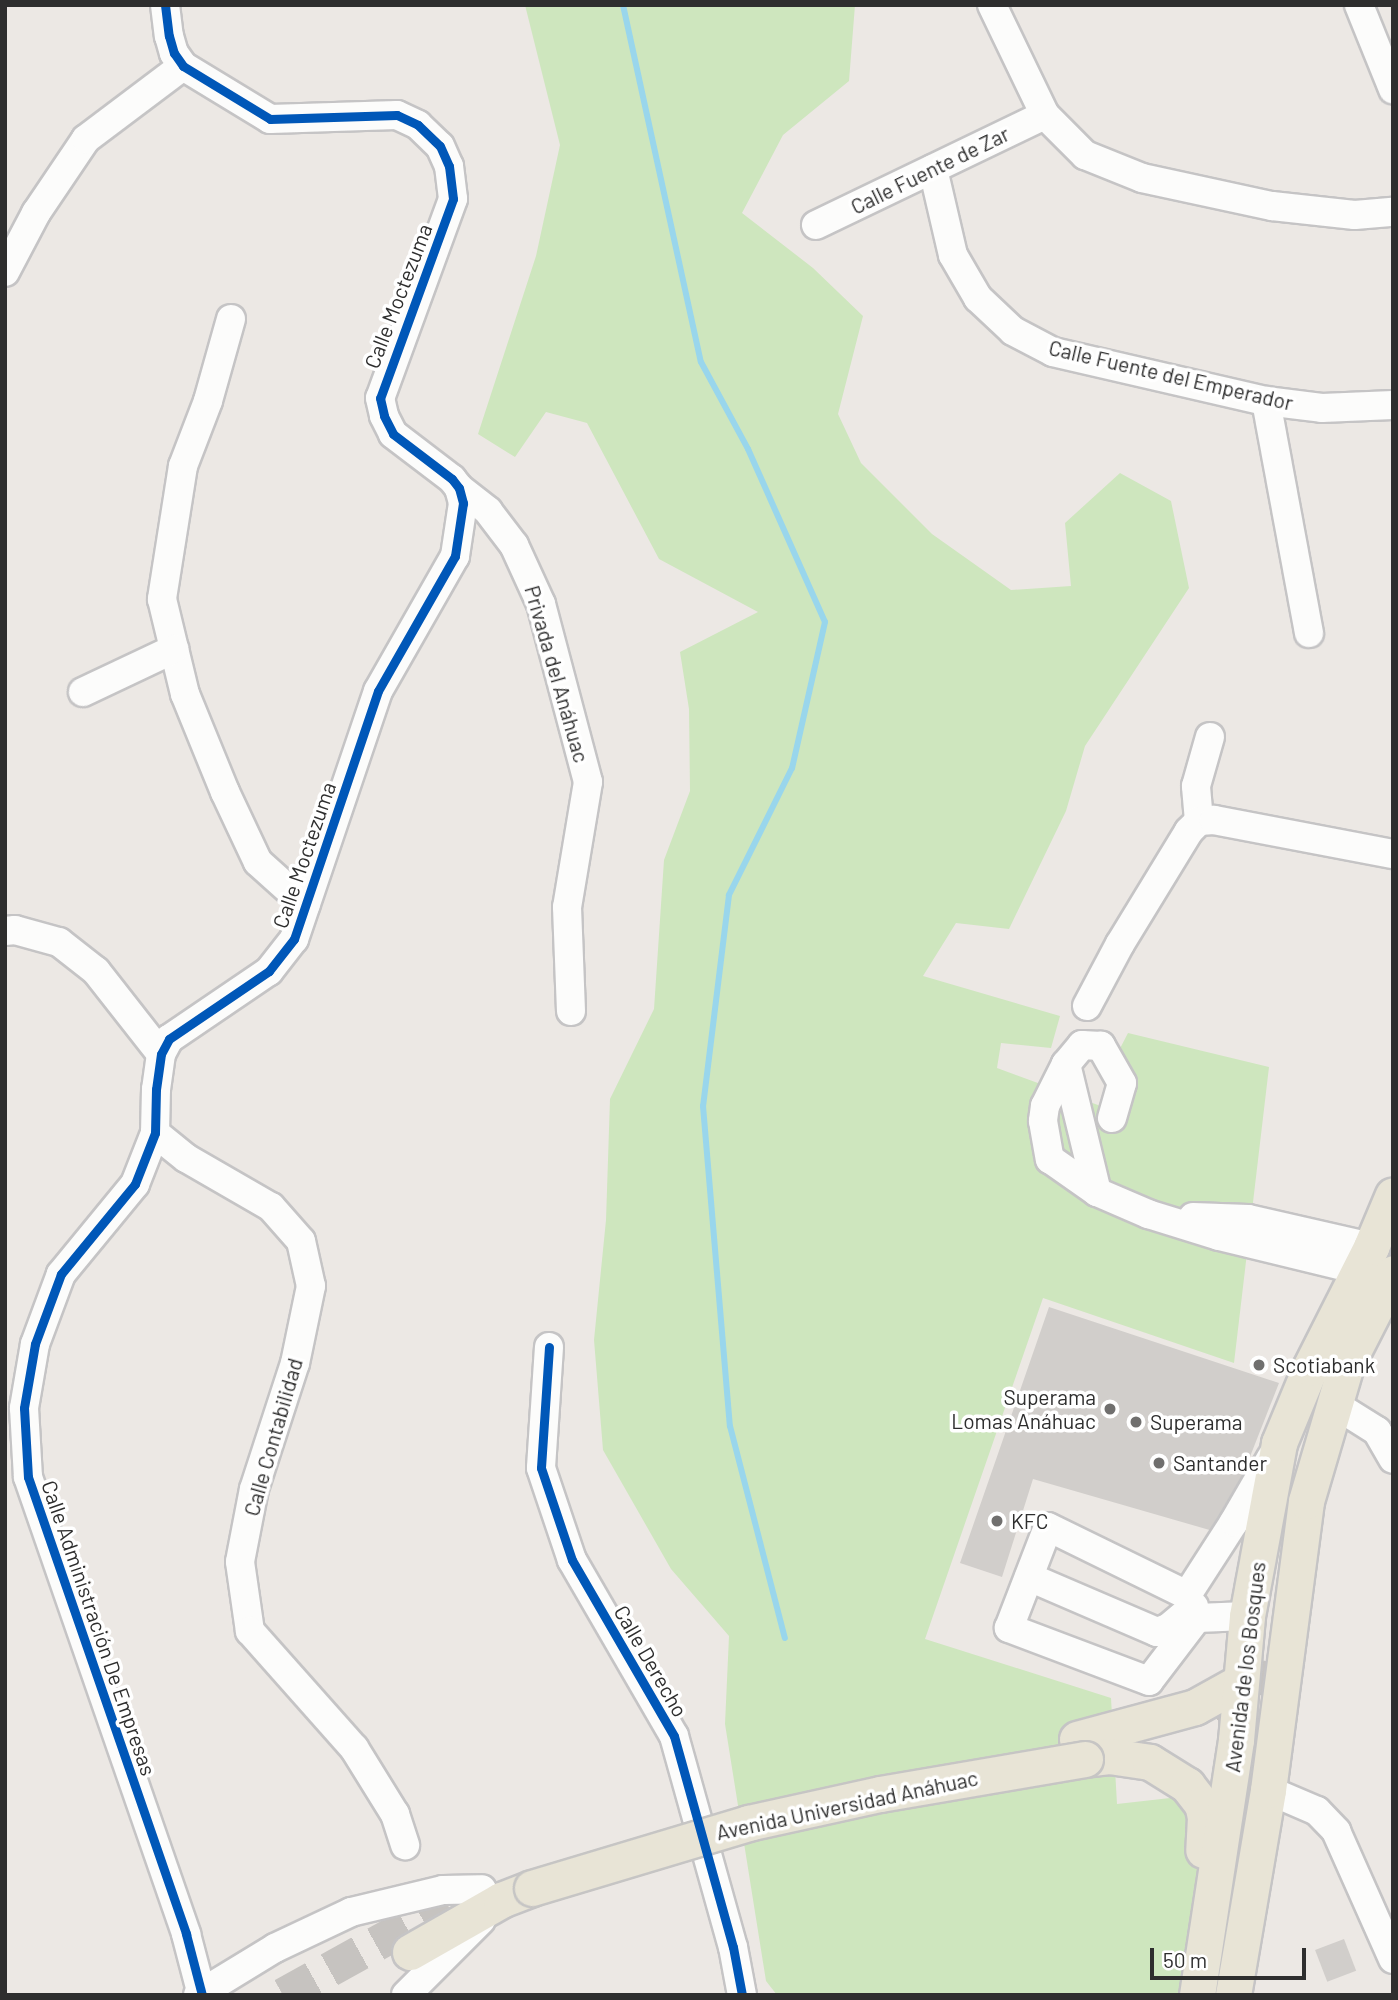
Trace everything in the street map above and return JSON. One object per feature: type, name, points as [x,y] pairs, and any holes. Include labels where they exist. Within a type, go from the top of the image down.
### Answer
[{"type":"main road","name":"Avenida de los Bosques","points":[[1258,1840],[1268,1790],[1306,1501],[1393,1195]]},
{"type":"main road","name":"Avenida de los Bosques","points":[[1205,1953],[1236,1740],[1247,1616],[1279,1443],[1310,1368],[1375,1263]]},
{"type":"main road","points":[[1269,1662],[1293,1465],[1312,1408],[1346,1365]]},
{"type":"main road","name":"Avenida Universidad Anáhuac","points":[[447,1904],[510,1887],[625,1837],[845,1779],[1091,1751],[1195,1707],[1240,1682]]},
{"type":"main road","points":[[1091,1751],[1219,1722]]},
{"type":"main road","name":"Avenida Universidad Anáhuac","points":[[1091,1751],[1150,1762],[1187,1785],[1202,1804],[1205,1817],[1205,1868],[1214,1890]]},
{"type":"main road","points":[[1233,1995],[1258,1840]]},
{"type":"main road","name":"Avenida Universidad Anáhuac","points":[[410,1952],[510,1887]]},
{"type":"main road","points":[[1197,1995],[1205,1953]]},
{"type":"street","points":[[5,272],[36,213],[86,139],[183,66],[171,44],[165,5]]},
{"type":"street","points":[[992,5],[1045,115],[1085,155],[1142,178],[1272,205],[1355,215],[1393,212]]},
{"type":"street","points":[[1359,5],[1393,89]]},
{"type":"street","name":"Calle Moctezuma","points":[[161,1054],[169,1039],[269,971],[294,939],[378,691],[455,556],[463,503],[459,488],[393,434],[380,398],[453,199],[449,166],[439,146],[418,124],[397,115],[270,119],[183,66]]},
{"type":"street","name":"Calle Fuente de Zar","points":[[816,225],[1045,115]]},
{"type":"street","name":"Calle Fuente del Emperador","points":[[933,169],[953,255],[978,298],[1013,331],[1053,352],[1266,401],[1322,408],[1393,405]]},
{"type":"street","points":[[230,319],[208,401],[183,466],[162,599],[185,694],[257,862],[306,905]]},
{"type":"street","points":[[1266,401],[1309,633]]},
{"type":"street","name":"Privada del Anáhuac","points":[[459,488],[488,511],[514,545],[541,604],[588,782],[568,906],[571,1011]]},
{"type":"street","points":[[83,692],[174,649]]},
{"type":"street","points":[[1199,821],[1196,786],[1210,737]]},
{"type":"street","points":[[1087,1006],[1127,932],[1189,831],[1199,821],[1214,820],[1393,854]]},
{"type":"street","points":[[5,931],[15,930],[59,942],[96,971],[161,1054],[156,1088],[155,1133]]},
{"type":"street","points":[[1112,1118],[1122,1083],[1101,1046],[1082,1045],[1066,1064],[1045,1106],[1043,1121],[1050,1159],[1097,1192],[1148,1214],[1248,1219],[1375,1263]]},
{"type":"street","points":[[1066,1064],[1097,1192]]},
{"type":"street","name":"Calle Contabilidad","points":[[155,1133],[186,1158],[271,1207],[301,1241],[311,1286],[295,1363],[254,1489],[240,1562],[250,1631],[354,1748],[395,1814],[405,1845]]},
{"type":"street","name":"Calle Administración De Empresas","points":[[155,1133],[135,1184],[61,1274],[35,1345],[24,1408],[29,1477],[182,1921],[201,1994]]},
{"type":"street","name":"Calle Derecho","points":[[549,1347],[541,1468],[572,1560],[674,1736],[733,1947],[742,1995]]},
{"type":"street","points":[[1334,1404],[1377,1431],[1393,1459]]},
{"type":"street","points":[[1247,1616],[1192,1607],[1048,1527],[1009,1628],[1149,1681],[1192,1607],[1234,1522],[1279,1443]]},
{"type":"street","points":[[1029,1577],[1157,1632],[1168,1628],[1192,1607]]},
{"type":"street","points":[[1268,1790],[1317,1811],[1336,1831],[1393,1959]]},
{"type":"street","name":"Avenida de los Bosques","points":[[1247,1995],[1260,1869],[1258,1840]]},
{"type":"street","points":[[201,1994],[275,1948],[351,1912],[443,1890],[510,1887]]},
{"type":"street","points":[[406,1995],[510,1887]]},
{"type":"street","name":"Avenida de los Bosques","points":[[1205,1953],[1205,1995]]},
{"type":"green space","points":[[525,5],[855,5],[849,81],[783,135],[742,213],[813,268],[863,316],[838,414],[861,463],[932,534],[1011,590],[1071,586],[1065,523],[1120,473],[1171,501],[1189,588],[1085,746],[1066,811],[1009,929],[956,923],[923,976],[1060,1016],[1051,1048],[1001,1043],[997,1068],[1117,1112],[1134,1076],[1113,1062],[1128,1033],[1269,1067],[1234,1363],[1043,1298],[925,1639],[1111,1698],[1117,1804],[1188,1796],[1205,1849],[1186,1995],[777,1995],[766,1981],[725,1724],[729,1636],[671,1569],[603,1450],[594,1340],[606,1220],[610,1099],[654,1009],[664,860],[690,791],[689,709],[680,652],[758,612],[659,559],[587,423],[546,412],[515,457],[478,434],[536,256],[560,145]]},
{"type":"building","name":"Superama","points":[[1049,1307],[1279,1383],[1220,1533],[1033,1479],[1002,1577],[960,1563]]},
{"type":"building","points":[[1344,1939],[1356,1971],[1327,1982],[1315,1950]]},
{"type":"waterway","points":[[623,5],[701,362],[748,449],[825,622],[792,768],[729,895],[703,1106],[730,1426],[785,1638]]},
{"type":"tunnel","points":[[1219,1722],[1258,1694],[1269,1662]]},
{"type":"tunnel","points":[[283,1995],[447,1904]]},
{"type":"cycle path","points":[[165,5],[174,53],[183,66],[270,119],[397,115],[418,125],[440,146],[449,166],[453,199],[380,398],[384,416],[393,434],[452,479],[459,488],[463,503],[455,556],[378,691],[294,939],[269,971],[169,1039],[161,1054],[156,1089],[155,1133],[135,1184],[61,1274],[35,1344],[24,1408],[28,1477],[186,1934],[202,1995]]},
{"type":"cycle path","points":[[549,1347],[541,1468],[572,1560],[674,1736],[733,1947],[742,1995]]},
{"type":"place","name":"Scotiabank","points":[[1259,1365]]},
{"type":"place","name":"Superama Lomas Anáhuac","points":[[1110,1409]]},
{"type":"place","name":"Superama","points":[[1136,1422]]},
{"type":"place","name":"Santander","points":[[1159,1463]]},
{"type":"place","name":"KFC","points":[[997,1521]]}]
